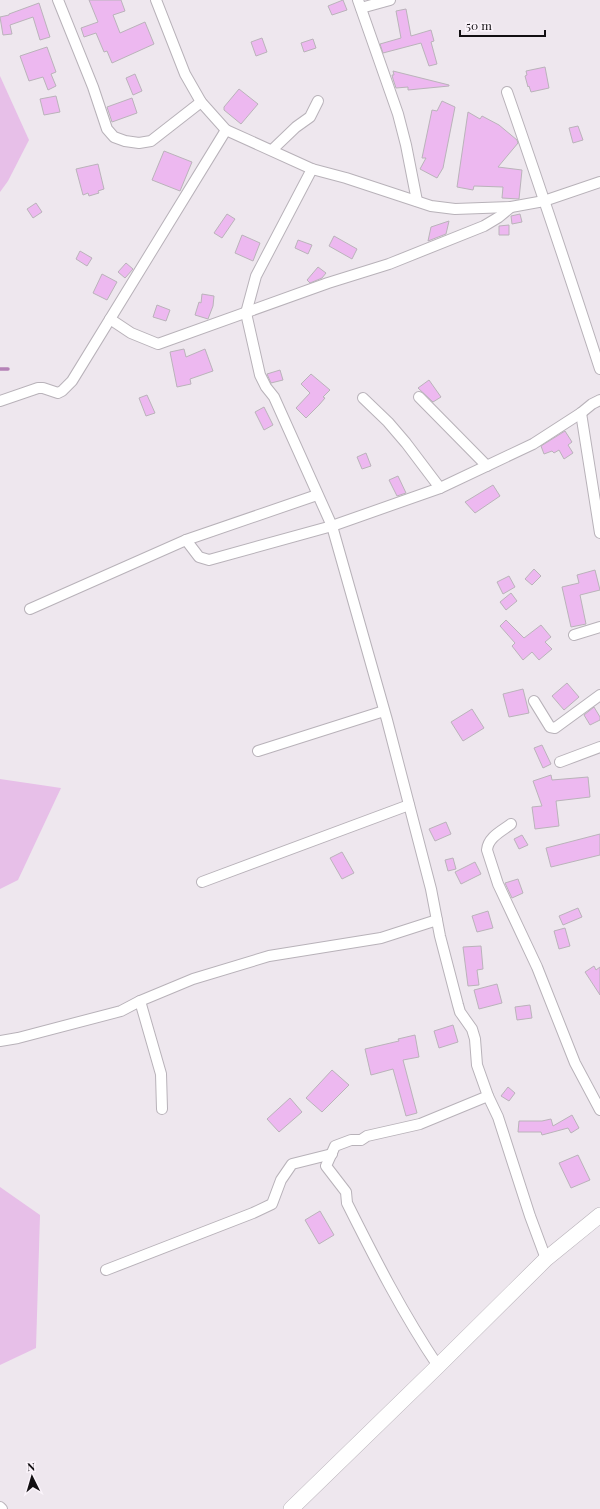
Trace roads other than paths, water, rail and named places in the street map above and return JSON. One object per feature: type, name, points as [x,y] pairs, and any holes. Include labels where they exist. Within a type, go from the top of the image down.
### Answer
[{"type":"main road","points":[[291,1509],[546,1259],[600,1215]]},
{"type":"street","points":[[58,0],[107,128],[114,136],[125,141],[139,143],[151,141],[201,102]]},
{"type":"street","points":[[156,0],[185,74],[201,102],[226,130],[312,169],[431,206],[455,209],[510,207],[544,201],[600,182]]},
{"type":"street","points":[[390,0],[360,4],[398,114],[406,145],[417,201]]},
{"type":"street","points":[[507,92],[600,369]]},
{"type":"street","points":[[272,150],[296,127],[310,117],[318,101]]},
{"type":"street","points":[[0,401],[38,388],[58,393],[72,381],[226,130]]},
{"type":"street","points":[[312,169],[256,276],[246,313],[260,374],[266,387],[274,397],[332,526],[409,805],[431,889],[437,920],[460,1012],[472,1029],[475,1039],[477,1065],[488,1096],[498,1117],[530,1216],[546,1259]]},
{"type":"street","points":[[110,319],[131,333],[158,344],[328,283],[389,264],[476,229],[499,217],[510,207]]},
{"type":"street","points":[[419,397],[487,466]]},
{"type":"street","points":[[363,398],[406,443],[440,488]]},
{"type":"street","points":[[186,540],[199,557],[208,560],[332,526],[440,488],[487,466],[533,444],[600,400]]},
{"type":"street","points":[[581,413],[600,533]]},
{"type":"street","points":[[30,609],[186,540],[317,495]]},
{"type":"street","points":[[574,635],[600,627]]},
{"type":"street","points":[[534,701],[550,727],[555,728],[600,695]]},
{"type":"street","points":[[258,751],[384,711]]},
{"type":"street","points":[[560,762],[600,747]]},
{"type":"street","points":[[202,882],[409,805]]},
{"type":"street","points":[[511,824],[491,840],[488,844],[487,850],[498,884],[537,967],[575,1063],[600,1110]]},
{"type":"street","points":[[0,1041],[18,1038],[121,1011],[140,1001],[193,979],[269,956],[381,938],[437,920]]},
{"type":"street","points":[[140,1001],[161,1074],[162,1109]]},
{"type":"street","points":[[438,1366],[417,1335],[386,1281],[347,1203],[346,1192],[326,1166],[335,1146],[351,1140],[361,1140],[367,1136],[420,1124],[488,1096]]},
{"type":"street","points":[[106,1270],[272,1204],[281,1180],[292,1164],[332,1154]]},
{"type":"waterway","points":[[0,369],[8,369]]}]
